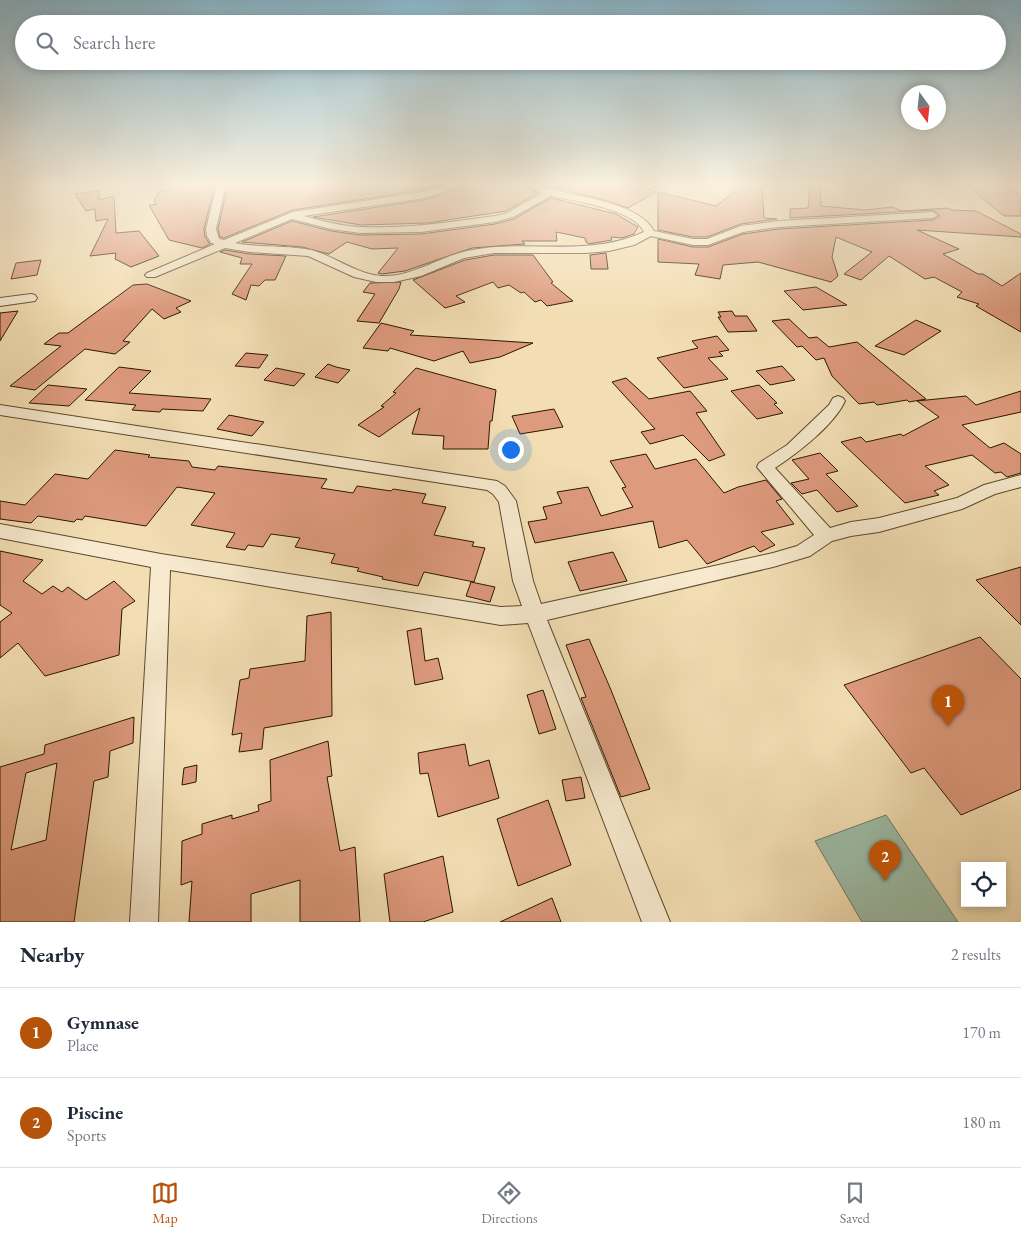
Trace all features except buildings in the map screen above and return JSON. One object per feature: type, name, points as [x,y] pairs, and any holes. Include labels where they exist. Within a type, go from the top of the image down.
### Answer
[{"type":"street","points":[[212,227],[212,236],[215,241],[240,249],[307,253],[363,276],[398,279],[413,276],[470,254],[508,249],[564,250],[604,248],[624,245],[650,233],[693,242],[708,242],[741,229],[756,227]]},
{"type":"street","points":[[151,276],[264,227]]},
{"type":"street","points":[[338,227],[360,230],[436,227]]},
{"type":"street","points":[[647,227],[650,233]]},
{"type":"street","points":[[0,302],[31,298]]},
{"type":"street","points":[[826,536],[765,467],[792,449],[835,407],[838,401]]},
{"type":"street","points":[[0,410],[491,485],[499,490],[507,501],[523,581],[656,922]]},
{"type":"street","points":[[0,531],[161,561],[501,616],[535,614],[773,560],[803,550],[826,536],[851,529],[879,525],[962,503],[990,489],[1021,481]]},
{"type":"street","points":[[144,922],[161,561]]},
{"type":"shaded area","points":[[886,815],[958,922],[862,922],[815,841]]},
{"type":"place","name":"Gymnase","points":[[948,726]]},
{"type":"place","name":"Piscine","points":[[885,881]]}]
